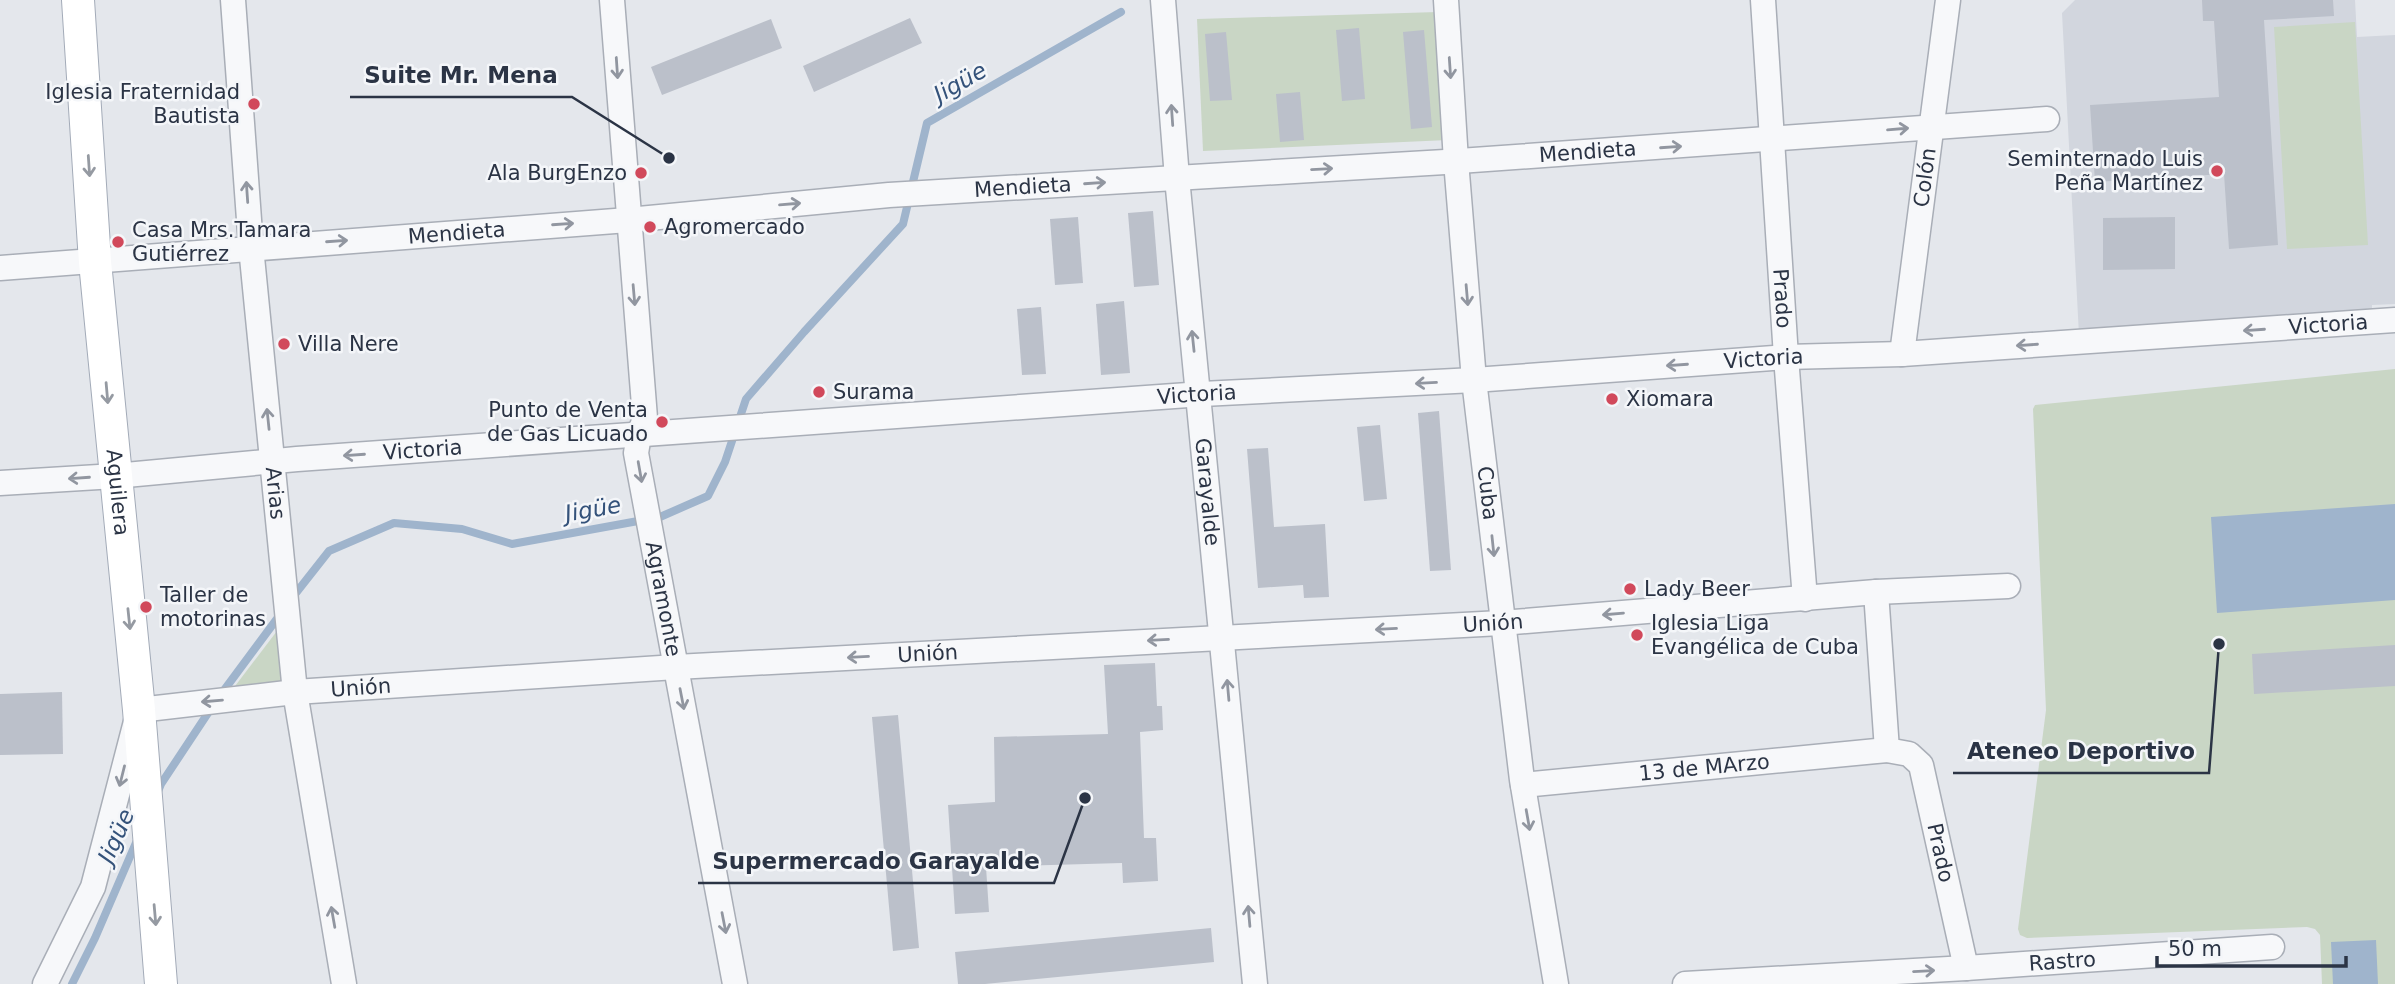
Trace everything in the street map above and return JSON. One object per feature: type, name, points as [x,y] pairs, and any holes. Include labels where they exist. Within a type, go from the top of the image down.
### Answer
[{"type":"main road","name":"Aguilera","points":[[78,0],[95,262],[145,775],[161,984]]},
{"type":"street","name":"Arias","points":[[233,0],[251,247],[295,692],[344,984]]},
{"type":"street","name":"Agramonte","points":[[612,0],[645,418],[636,453],[735,984]]},
{"type":"street","name":"Garayalde","points":[[1163,0],[1177,178],[1255,984]]},
{"type":"street","name":"Cuba","points":[[1446,0],[1474,380],[1501,623],[1522,785],[1556,984]]},
{"type":"street","name":"Prado","points":[[1763,0],[1805,599]]},
{"type":"street","name":"Colón","points":[[1902,354],[1948,0]]},
{"type":"street","name":"Mendieta","points":[[0,268],[628,220],[889,195],[1456,161],[2047,119]]},
{"type":"street","name":"Victoria","points":[[0,483],[1198,394],[1474,380],[1786,357],[1902,354],[2395,320]]},
{"type":"street","name":"Unión","points":[[139,710],[295,692],[676,667],[1501,623],[1876,592],[2008,586]]},
{"type":"street","points":[[1876,592],[1886,750]]},
{"type":"street","points":[[45,984],[93,887],[139,710]]},
{"type":"street","name":"Prado","points":[[1886,750],[1909,754],[1921,765],[1966,968]]},
{"type":"street","name":"13 de MArzo","points":[[1522,785],[1886,750]]},
{"type":"street","name":"Rastro","points":[[1685,984],[2272,947]]},
{"type":"shaded area","name":"Seminternado Luis Peña Martínez","points":[[2075,0],[2355,0],[2357,37],[2395,35],[2395,304],[2372,305],[2372,318],[2079,335],[2062,13]]},
{"type":"green space","points":[[1438,12],[1448,140],[1203,151],[1197,19]]},
{"type":"green space","points":[[2355,22],[2368,245],[2287,249],[2274,27]]},
{"type":"green space","points":[[2395,369],[2395,984],[2322,984],[2320,935],[2315,929],[2307,927],[2027,938],[2020,935],[2018,929],[2046,710],[2033,409],[2035,405]]},
{"type":"green space","points":[[280,627],[287,687],[229,694]]},
{"type":"water","points":[[2395,504],[2395,600],[2217,613],[2211,517]]},
{"type":"water","points":[[2376,940],[2378,984],[2333,984],[2331,942]]},
{"type":"building","points":[[2202,0],[2333,0],[2334,16],[2264,20],[2278,245],[2229,249],[2224,174],[2095,182],[2090,105],[2219,97],[2214,21],[2203,21]]},
{"type":"building","points":[[910,18],[922,43],[814,92],[803,66]]},
{"type":"building","points":[[771,19],[782,48],[662,95],[651,67]]},
{"type":"building","points":[[1359,28],[1365,99],[1342,101],[1336,30]]},
{"type":"building","points":[[1424,30],[1432,127],[1411,129],[1403,32]]},
{"type":"building","points":[[1226,32],[1232,100],[1210,101],[1205,34]]},
{"type":"building","points":[[1300,92],[1304,140],[1280,142],[1276,94]]},
{"type":"building","points":[[1153,211],[1159,285],[1134,287],[1128,213]]},
{"type":"building","points":[[1078,217],[1083,283],[1055,285],[1050,219]]},
{"type":"building","points":[[2175,217],[2175,269],[2103,270],[2103,218]]},
{"type":"building","points":[[1124,301],[1130,373],[1101,375],[1096,304]]},
{"type":"building","points":[[1041,307],[1046,374],[1022,375],[1017,309]]},
{"type":"building","points":[[1439,411],[1451,570],[1430,571],[1418,413]]},
{"type":"building","points":[[1380,425],[1387,499],[1364,501],[1357,427]]},
{"type":"building","points":[[1268,448],[1274,527],[1325,524],[1329,597],[1304,598],[1303,585],[1258,588],[1247,449]]},
{"type":"building","points":[[2395,645],[2395,686],[2254,694],[2252,654]]},
{"type":"building","points":[[1155,663],[1157,706],[1162,706],[1163,730],[1140,732],[1144,838],[1156,838],[1158,881],[1123,883],[1122,863],[986,867],[989,912],[955,914],[948,805],[995,802],[994,737],[1108,734],[1104,665]]},
{"type":"building","points":[[62,692],[63,754],[0,755],[0,694]]},
{"type":"building","points":[[898,715],[919,948],[893,951],[872,717]]},
{"type":"building","points":[[1211,928],[1214,962],[985,984],[958,984],[955,952]]},
{"type":"waterway","name":"Jigüe","points":[[292,598],[329,551],[394,523],[462,529],[512,544],[660,517],[708,496],[725,462],[746,399],[903,224],[927,123],[1121,12]]},
{"type":"waterway","name":"Jigüe","points":[[219,697],[282,612]]},
{"type":"waterway","name":"Jigüe","points":[[157,794],[212,707]]},
{"type":"waterway","name":"Jigüe","points":[[72,984],[138,838]]},
{"type":"place","name":"Iglesia Fraternidad Bautista","points":[[254,104]]},
{"type":"place","name":"Suite Mr. Mena","points":[[669,158]]},
{"type":"place","name":"Seminternado Luis Peña Martínez","points":[[2217,171]]},
{"type":"place","name":"Ala BurgEnzo","points":[[641,173]]},
{"type":"place","name":"Agromercado","points":[[650,227]]},
{"type":"place","name":"Casa Mrs.Tamara Gutiérrez","points":[[118,242]]},
{"type":"place","name":"Villa Nere","points":[[284,344]]},
{"type":"place","name":"Surama","points":[[819,392]]},
{"type":"place","name":"Xiomara","points":[[1612,399]]},
{"type":"place","name":"Punto de Venta de Gas Licuado","points":[[662,422]]},
{"type":"place","name":"Lady Beer","points":[[1630,589]]},
{"type":"place","name":"Taller de motorinas","points":[[146,607]]},
{"type":"place","name":"Iglesia Liga Evangélica de Cuba","points":[[1637,635]]},
{"type":"place","name":"Ateneo Deportivo","points":[[2219,644]]},
{"type":"place","name":"Supermercado Garayalde","points":[[1085,798]]}]
